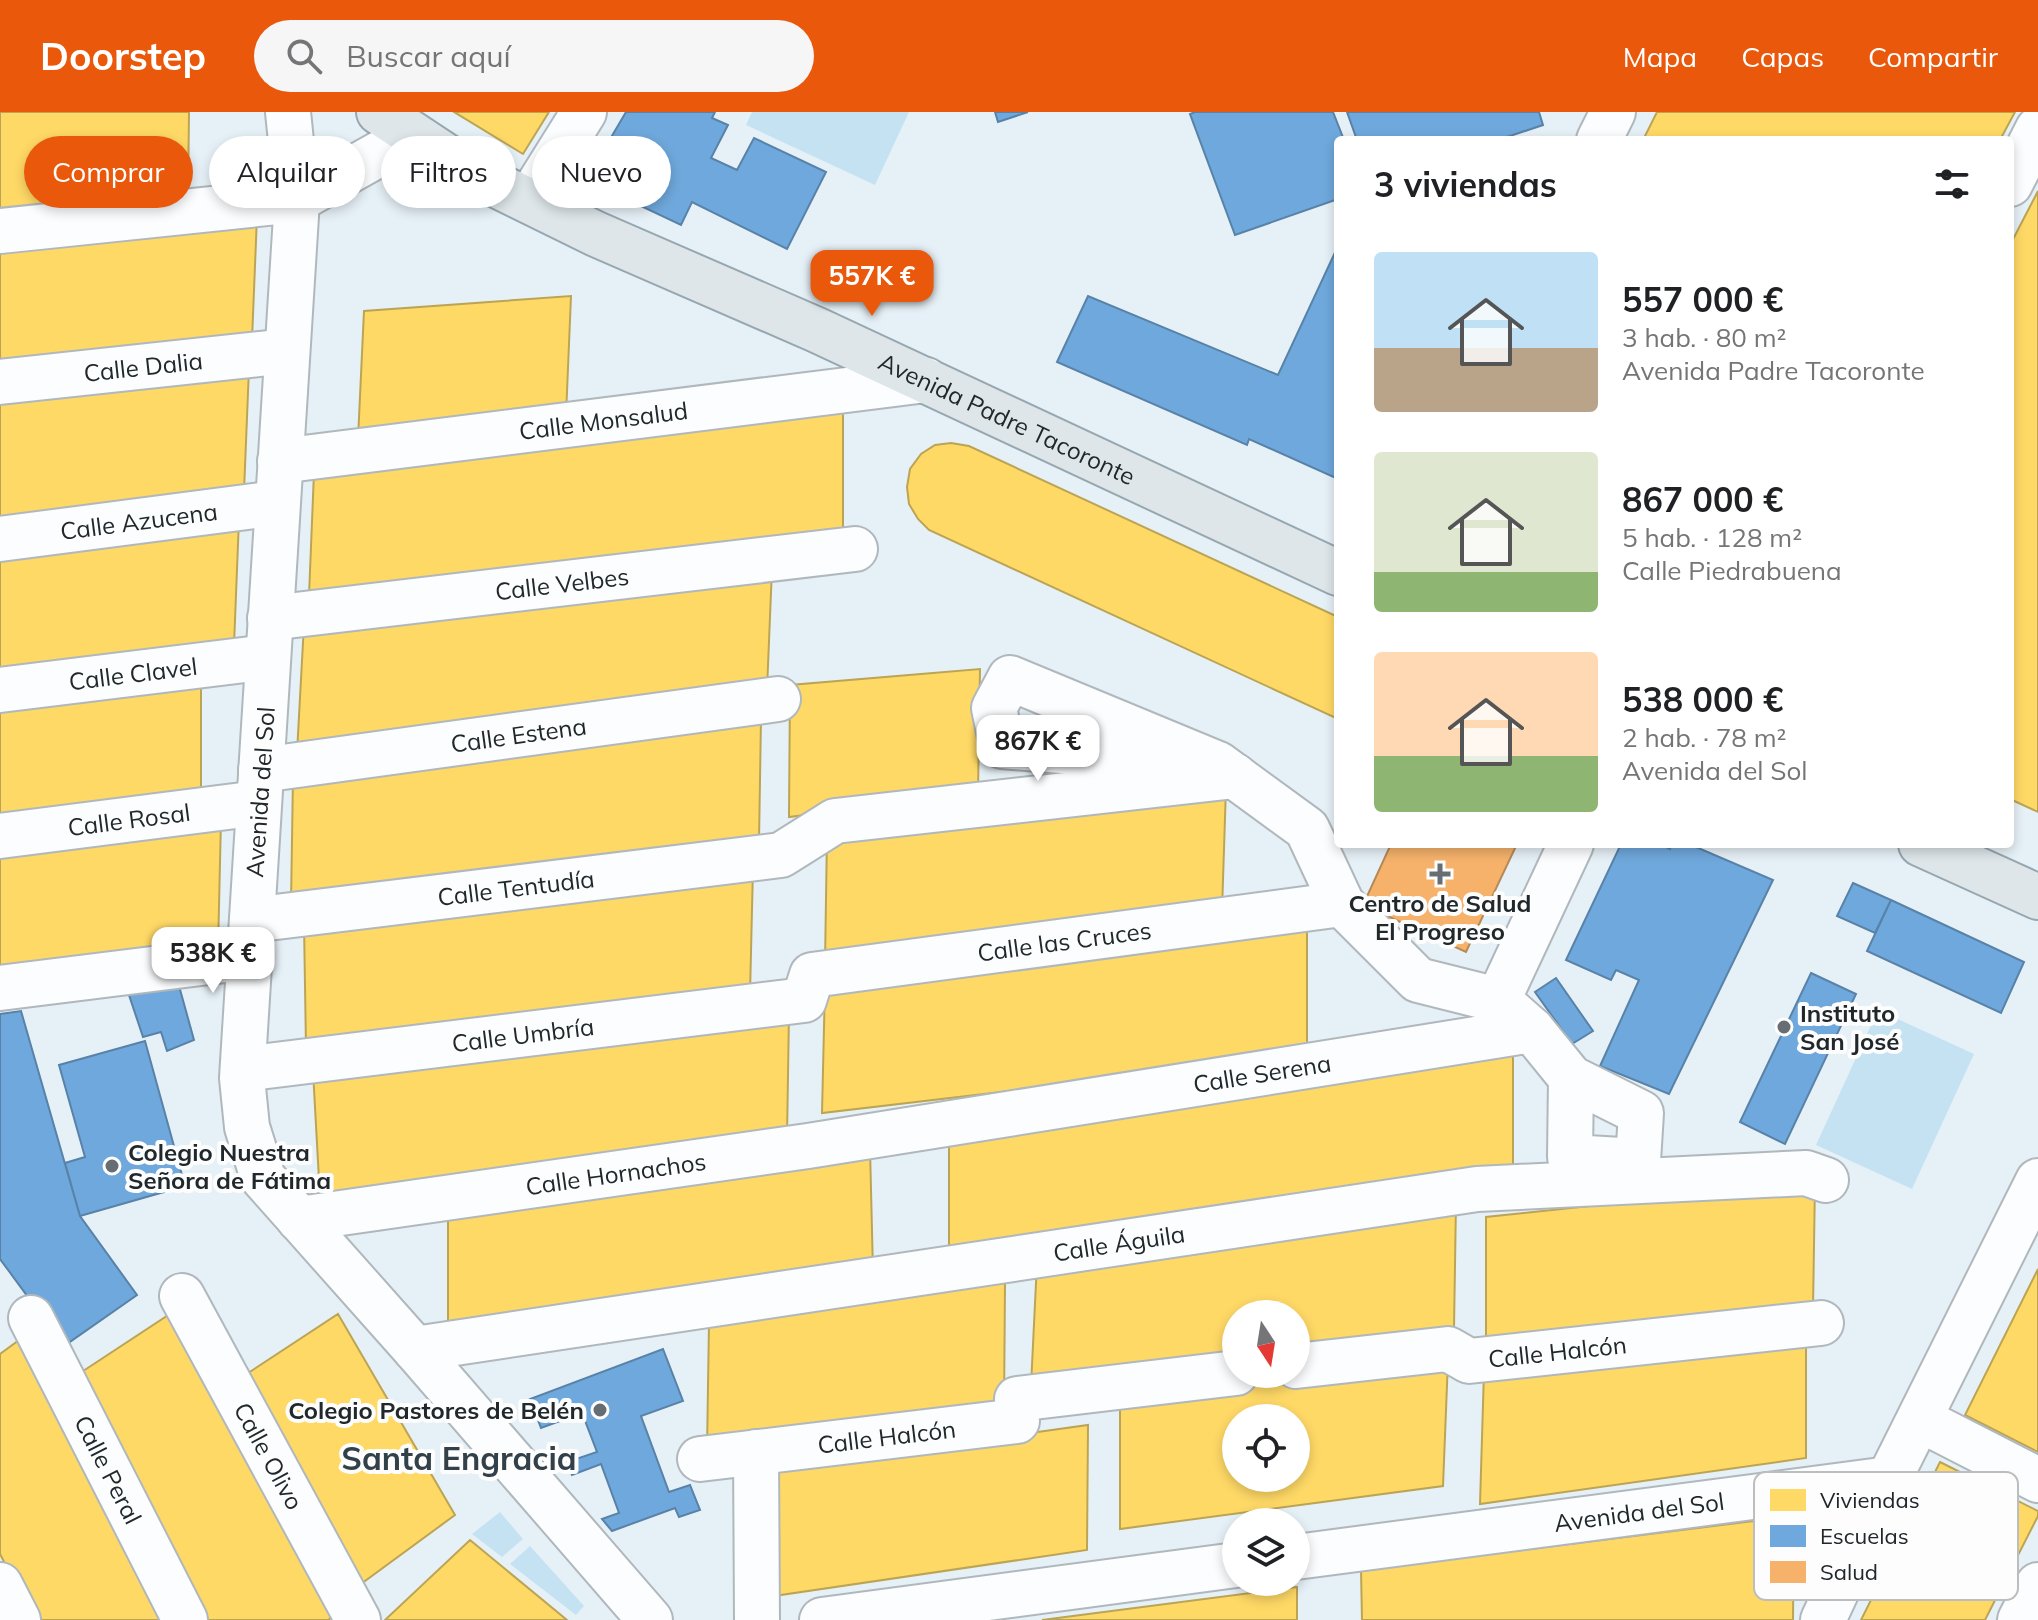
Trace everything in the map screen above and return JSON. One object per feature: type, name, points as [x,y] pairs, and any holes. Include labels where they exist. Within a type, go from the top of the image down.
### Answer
[{"type":"main road","name":"Avenida Padre Tacoronte","points":[[396,123],[470,172],[596,234],[817,330],[1334,571]]},
{"type":"main road","points":[[1930,848],[2038,897]]},
{"type":"street","name":"Avenida del Sol","points":[[288,112],[290,136]]},
{"type":"street","points":[[529,200],[584,112]]},
{"type":"street","points":[[1601,136],[1613,112]]},
{"type":"street","points":[[365,147],[396,123]]},
{"type":"street","points":[[2014,176],[2038,129]]},
{"type":"street","points":[[0,231],[220,208]]},
{"type":"street","name":"Avenida del Sol","points":[[296,208],[250,938],[243,1069],[247,1127],[263,1178],[650,1620]]},
{"type":"street","name":"Calle Dalia","points":[[0,382],[287,351]]},
{"type":"street","name":"Calle Monsalud","points":[[278,482],[926,380]]},
{"type":"street","name":"Calle Azucena","points":[[0,539],[278,482]]},
{"type":"street","name":"Calle Velbes","points":[[269,638],[855,549]]},
{"type":"street","name":"Calle Clavel","points":[[0,690],[269,638]]},
{"type":"street","points":[[1227,770],[1002,746],[994,708],[1010,678],[1227,770],[1307,829],[1342,904],[1418,980],[1498,1000],[1532,1030],[1571,1078]]},
{"type":"street","name":"Calle Estena","points":[[260,786],[778,699]]},
{"type":"street","name":"Calle Tentudía","points":[[0,988],[250,938],[781,855],[835,821],[1227,770]]},
{"type":"street","name":"Calle Rosal","points":[[0,836],[260,786]]},
{"type":"street","points":[[1498,1000],[1569,848]]},
{"type":"street","name":"Calle las Cruces","points":[[804,1000],[812,975],[1342,904]]},
{"type":"street","name":"Calle Umbría","points":[[243,1069],[804,1000]]},
{"type":"street","name":"Calle Serena","points":[[931,1127],[1532,1030]]},
{"type":"street","name":"Calle Hornachos","points":[[299,1219],[931,1127]]},
{"type":"street","name":"Calle Águila","points":[[415,1349],[1477,1189],[1806,1173],[1826,1180]]},
{"type":"street","points":[[1893,1472],[2038,1181]]},
{"type":"street","name":"Calle Olivo","points":[[182,1296],[356,1619]]},
{"type":"street","name":"Calle Peral","points":[[31,1318],[185,1620]]},
{"type":"street","name":"Calle Halcón","points":[[1310,1364],[1448,1349],[1469,1361],[1821,1323]]},
{"type":"street","name":"Calle Halcón","points":[[700,1459],[1222,1375]]},
{"type":"street","points":[[1921,1420],[2038,1480]]},
{"type":"street","points":[[756,1452],[757,1620]]},
{"type":"street","name":"Avenida del Sol","points":[[1310,1555],[1754,1497]]},
{"type":"street","points":[[822,1620],[1222,1567]]},
{"type":"street","points":[[0,1585],[18,1620]]},
{"type":"street","points":[[2020,1620],[2038,1585]]},
{"type":"street","points":[[1823,1620],[1832,1600]]},
{"type":"shaded area","points":[[752,112],[909,112],[875,185],[746,125]]},
{"type":"shaded area","points":[[1878,1010],[1974,1054],[1912,1189],[1816,1145]]},
{"type":"shaded area","points":[[500,1512],[523,1539],[502,1557],[472,1534]]},
{"type":"shaded area","points":[[530,1546],[584,1606],[576,1615],[510,1564]]},
{"type":"building: Viviendas","points":[[0,112],[189,112],[189,136],[24,136],[24,208],[85,208],[0,218]]},
{"type":"building: Viviendas","points":[[454,112],[549,112],[523,154],[516,150],[516,136],[493,136]]},
{"type":"building: Viviendas","points":[[1657,112],[2015,112],[2002,136],[1645,136]]},
{"type":"building: Viviendas","points":[[2038,191],[2038,812],[2014,801],[2014,237]]},
{"type":"building: Viviendas","points":[[257,216],[252,340],[0,369],[0,243]]},
{"type":"building: Viviendas","points":[[571,296],[566,416],[358,439],[364,311]]},
{"type":"building: Viviendas","points":[[249,368],[244,491],[0,523],[0,395]]},
{"type":"building: Viviendas","points":[[843,405],[843,537],[309,596],[314,472]]},
{"type":"building: Viviendas","points":[[951,443],[969,446],[1334,615],[1334,717],[929,530],[909,504],[907,487],[910,469],[921,454],[935,445]]},
{"type":"building: Viviendas","points":[[239,519],[234,645],[0,675],[0,549]]},
{"type":"building: Viviendas","points":[[772,568],[767,690],[297,753],[304,624]]},
{"type":"building: Viviendas","points":[[980,669],[978,792],[789,817],[790,685]]},
{"type":"building: Viviendas","points":[[201,677],[201,797],[0,823],[0,700]]},
{"type":"building: Viviendas","points":[[761,718],[759,842],[291,903],[293,776]]},
{"type":"building: Viviendas","points":[[1226,787],[1222,911],[825,963],[827,835]]},
{"type":"building: Viviendas","points":[[221,819],[218,950],[0,977],[0,846]]},
{"type":"building: Viviendas","points":[[753,867],[750,995],[306,1048],[304,924]]},
{"type":"building: Viviendas","points":[[1307,922],[1307,1056],[822,1113],[825,984]]},
{"type":"building: Viviendas","points":[[789,1013],[787,1138],[320,1198],[313,1071]]},
{"type":"building: Viviendas","points":[[1513,1051],[1513,1173],[949,1250],[949,1133]]},
{"type":"building: Viviendas","points":[[870,1148],[873,1272],[448,1334],[448,1208]]},
{"type":"building: Viviendas","points":[[1815,1182],[1813,1309],[1486,1350],[1486,1217]]},
{"type":"building: Viviendas","points":[[1456,1202],[1454,1328],[1310,1348],[1310,1300],[1222,1300],[1222,1360],[1031,1386],[1037,1262]]},
{"type":"building: Viviendas","points":[[2038,1269],[2038,1452],[1965,1415]]},
{"type":"building: Viviendas","points":[[1005,1283],[1004,1411],[707,1451],[709,1322]]},
{"type":"building: Viviendas","points":[[176,1310],[336,1614],[328,1620],[200,1620],[74,1377]]},
{"type":"building: Viviendas","points":[[338,1314],[455,1515],[350,1592],[236,1381]]},
{"type":"building: Viviendas","points":[[26,1335],[171,1620],[34,1620],[0,1554],[0,1354]]},
{"type":"building: Viviendas","points":[[1806,1335],[1806,1458],[1480,1504],[1484,1371]]},
{"type":"building: Viviendas","points":[[1448,1360],[1443,1486],[1278,1508],[1222,1508],[1222,1515],[1120,1529],[1120,1401],[1224,1388],[1310,1388],[1310,1377]]},
{"type":"building: Viviendas","points":[[1088,1425],[1087,1550],[767,1597],[768,1469]]},
{"type":"building: Viviendas","points":[[1940,1462],[1960,1472],[1935,1472]]},
{"type":"building: Viviendas","points":[[2018,1501],[2038,1511],[2018,1555]]},
{"type":"building: Viviendas","points":[[1754,1521],[1754,1600],[1793,1600],[1793,1620],[1362,1620],[1361,1570]]},
{"type":"building: Viviendas","points":[[470,1540],[567,1620],[385,1620]]},
{"type":"building: Viviendas","points":[[1227,1596],[1297,1596],[1297,1620],[1042,1620]]},
{"type":"building: Viviendas","points":[[1871,1600],[1995,1600],[1985,1620],[1861,1620]]},
{"type":"building: Escuelas","points":[[626,112],[715,112],[712,118],[728,125],[711,158],[737,170],[754,138],[826,172],[787,249],[692,202],[681,225],[645,208],[671,208],[671,136],[612,136]]},
{"type":"building: Escuelas","points":[[995,112],[1028,112],[998,122]]},
{"type":"building: Escuelas","points":[[1333,112],[1342,136],[1334,136],[1334,200],[1235,235],[1190,114]]},
{"type":"building: Escuelas","points":[[1347,112],[1539,112],[1543,125],[1510,136],[1356,136]]},
{"type":"building: Escuelas","points":[[1334,255],[1334,477],[1249,439],[1247,445],[1057,362],[1088,296],[1278,375]]},
{"type":"building: Escuelas","points":[[1619,848],[1698,848],[1773,880],[1669,1094],[1600,1066],[1639,980],[1616,970],[1611,980],[1566,960]]},
{"type":"building: Escuelas","points":[[1853,883],[1891,900],[1875,933],[1837,916]]},
{"type":"building: Escuelas","points":[[1891,900],[2024,962],[2001,1013],[1867,951]]},
{"type":"building: Escuelas","points":[[1811,973],[1856,994],[1785,1144],[1740,1122]]},
{"type":"building: Escuelas","points":[[176,975],[194,1040],[167,1051],[161,1032],[143,1037],[128,992]]},
{"type":"building: Escuelas","points":[[1556,978],[1593,1031],[1572,1044],[1535,992]]},
{"type":"building: Escuelas","points":[[21,1011],[80,1216],[137,1295],[64,1346],[0,1259],[0,1014]]},
{"type":"building: Escuelas","points":[[145,1041],[185,1186],[80,1216],[65,1163],[85,1157],[59,1065]]},
{"type":"building: Escuelas","points":[[663,1349],[683,1401],[641,1416],[669,1492],[690,1485],[700,1510],[679,1517],[675,1508],[612,1531],[602,1519],[619,1513],[601,1464],[572,1475],[567,1462],[597,1452],[582,1413],[541,1428],[530,1399]]},
{"type":"building: Salud","name":"Centro de Salud El Progreso","points":[[1389,848],[1515,848],[1466,952],[1363,905]]},
{"type":"place","name":"Centro de Salud El Progreso","points":[[1440,874]]},
{"type":"place","name":"Instituto San José","points":[[1784,1027]]},
{"type":"place","name":"Colegio Nuestra Señora de Fátima","points":[[112,1166]]},
{"type":"place","name":"Colegio Pastores de Belén","points":[[600,1410]]},
{"type":"district","name":"Santa Engracia","points":[[459,1458]]}]
